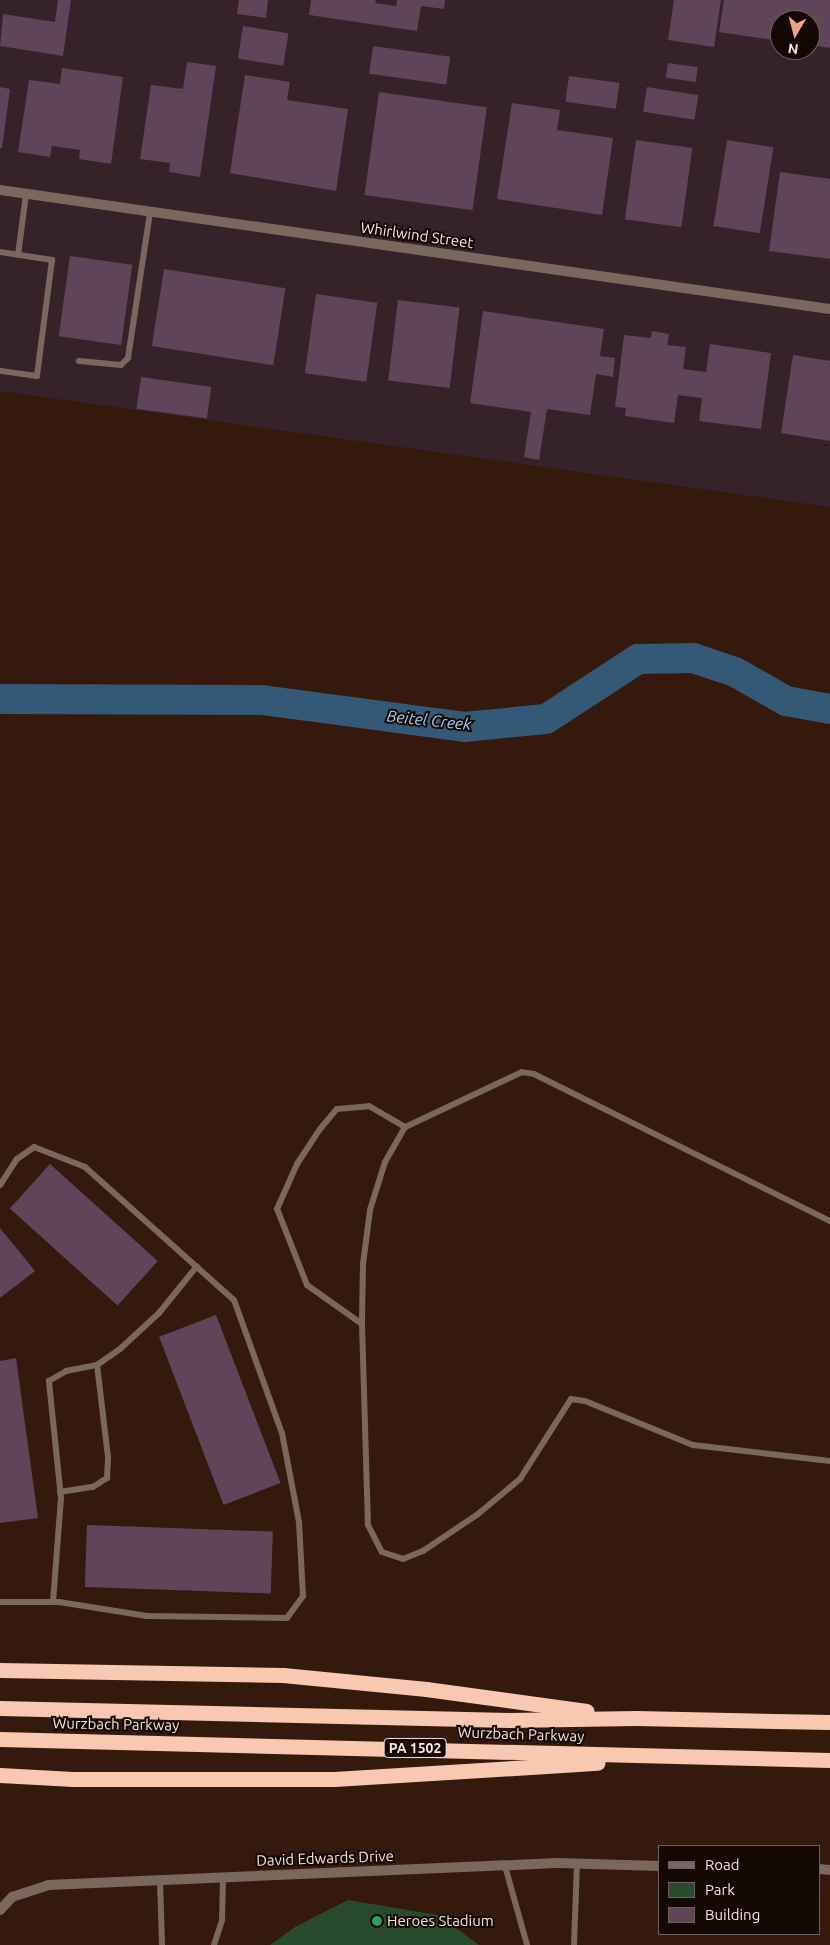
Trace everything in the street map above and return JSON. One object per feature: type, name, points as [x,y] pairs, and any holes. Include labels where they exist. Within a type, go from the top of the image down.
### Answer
[{"type":"highway","points":[[0,1670],[283,1675],[426,1689],[636,1718]]},
{"type":"highway","name":"Wurzbach Parkway","points":[[0,1708],[509,1720],[636,1718],[830,1722]]},
{"type":"highway","name":"Wurzbach Parkway","points":[[0,1739],[513,1750],[676,1758],[830,1760]]},
{"type":"highway","points":[[0,1775],[73,1779],[325,1779],[676,1758]]},
{"type":"street","name":"Whirlwind Street","points":[[0,190],[830,309]]},
{"type":"street","name":"David Edwards Drive","points":[[0,1910],[12,1897],[48,1885],[505,1866],[576,1864],[658,1866]]},
{"type":"lane","points":[[18,255],[26,194]]},
{"type":"lane","points":[[79,362],[121,365],[128,358],[150,212]]},
{"type":"lane","points":[[0,252],[52,260],[38,376],[0,370]]},
{"type":"lane","points":[[830,1221],[534,1074],[522,1072],[405,1127],[386,1162],[370,1210],[363,1264],[362,1324],[368,1525],[382,1552],[403,1559],[423,1551],[478,1514],[520,1479],[571,1399],[585,1401],[692,1445],[830,1461]]},
{"type":"lane","points":[[362,1324],[307,1285],[277,1209],[297,1164],[320,1128],[337,1109],[368,1106],[405,1127]]},
{"type":"lane","points":[[0,1185],[17,1159],[34,1147],[85,1167],[234,1300],[282,1432],[299,1522],[303,1596],[287,1618],[147,1616],[53,1602],[0,1602]]},
{"type":"lane","points":[[53,1602],[60,1492],[49,1380],[66,1371],[97,1365],[120,1349],[159,1313],[197,1266]]},
{"type":"lane","points":[[60,1492],[93,1487],[107,1478],[108,1457],[97,1365]]},
{"type":"lane","points":[[574,1945],[576,1864]]},
{"type":"lane","points":[[505,1866],[527,1945]]},
{"type":"lane","points":[[214,1945],[222,1920],[223,1878]]},
{"type":"lane","points":[[160,1880],[162,1945]]},
{"type":"shaded area","points":[[0,0],[830,0],[830,507],[0,391]]},
{"type":"green space","name":"Heroes Stadium","points":[[348,1900],[438,1915],[479,1945],[270,1945],[295,1927]]},
{"type":"building","points":[[58,0],[71,0],[63,56],[0,46],[3,14],[55,22]]},
{"type":"building","points":[[239,0],[268,0],[266,18],[237,14]]},
{"type":"building","points":[[311,0],[376,0],[375,3],[396,6],[397,0],[445,0],[444,9],[421,6],[417,31],[309,15]]},
{"type":"building","points":[[674,0],[721,0],[714,47],[668,40]]},
{"type":"building","points":[[724,0],[830,0],[830,48],[820,46],[820,10],[770,10],[770,40],[719,32]]},
{"type":"building","points":[[243,26],[288,33],[283,66],[238,59]]},
{"type":"building","points":[[373,46],[450,57],[446,85],[369,74]]},
{"type":"building","points":[[187,62],[216,66],[200,177],[169,172],[170,163],[140,159],[151,85],[183,89]]},
{"type":"building","points":[[668,63],[698,67],[696,82],[666,78]]},
{"type":"building","points":[[62,68],[123,77],[111,164],[79,159],[80,150],[52,146],[50,157],[18,152],[29,80],[60,84]]},
{"type":"building","points":[[245,75],[290,82],[287,100],[348,109],[336,191],[230,173]]},
{"type":"building","points":[[569,76],[620,83],[616,109],[565,102]]},
{"type":"building","points":[[0,87],[10,89],[2,148],[0,148]]},
{"type":"building","points":[[647,87],[698,95],[694,120],[643,112]]},
{"type":"building","points":[[379,92],[487,107],[472,210],[365,195]]},
{"type":"building","points":[[512,103],[560,110],[557,130],[613,138],[602,215],[497,199]]},
{"type":"building","points":[[636,140],[692,148],[681,227],[625,219]]},
{"type":"building","points":[[727,140],[773,147],[760,233],[713,226]]},
{"type":"building","points":[[780,172],[830,179],[830,259],[769,251]]},
{"type":"building","points":[[70,256],[132,265],[121,345],[59,336]]},
{"type":"building","points":[[164,269],[285,288],[273,365],[152,346]]},
{"type":"building","points":[[316,294],[377,303],[366,382],[305,373]]},
{"type":"building","points":[[398,300],[460,308],[450,388],[388,380]]},
{"type":"building","points":[[483,311],[604,329],[600,356],[615,358],[613,377],[596,374],[590,415],[547,409],[539,460],[524,457],[531,412],[470,403]]},
{"type":"building","points":[[652,331],[669,334],[667,345],[686,347],[683,369],[706,372],[710,344],[771,353],[761,429],[699,421],[702,398],[678,395],[674,423],[625,416],[626,408],[615,407],[624,335],[651,338]]},
{"type":"building","points":[[793,355],[830,361],[830,441],[781,433]]},
{"type":"building","points":[[141,377],[211,387],[207,419],[137,409]]},
{"type":"building","points":[[50,1164],[158,1261],[118,1306],[10,1209]]},
{"type":"building","points":[[0,1228],[35,1271],[0,1298]]},
{"type":"building","points":[[216,1315],[281,1483],[224,1505],[159,1337]]},
{"type":"building","points":[[16,1358],[38,1518],[0,1523],[0,1361]]},
{"type":"building","points":[[87,1525],[273,1531],[271,1593],[85,1587]]},
{"type":"waterway","name":"Beitel Creek","points":[[0,699],[262,700],[464,727],[546,719],[638,659],[693,658],[735,672],[786,701],[830,709]]},
{"type":"place","name":"Heroes Stadium","points":[[377,1921]]}]
